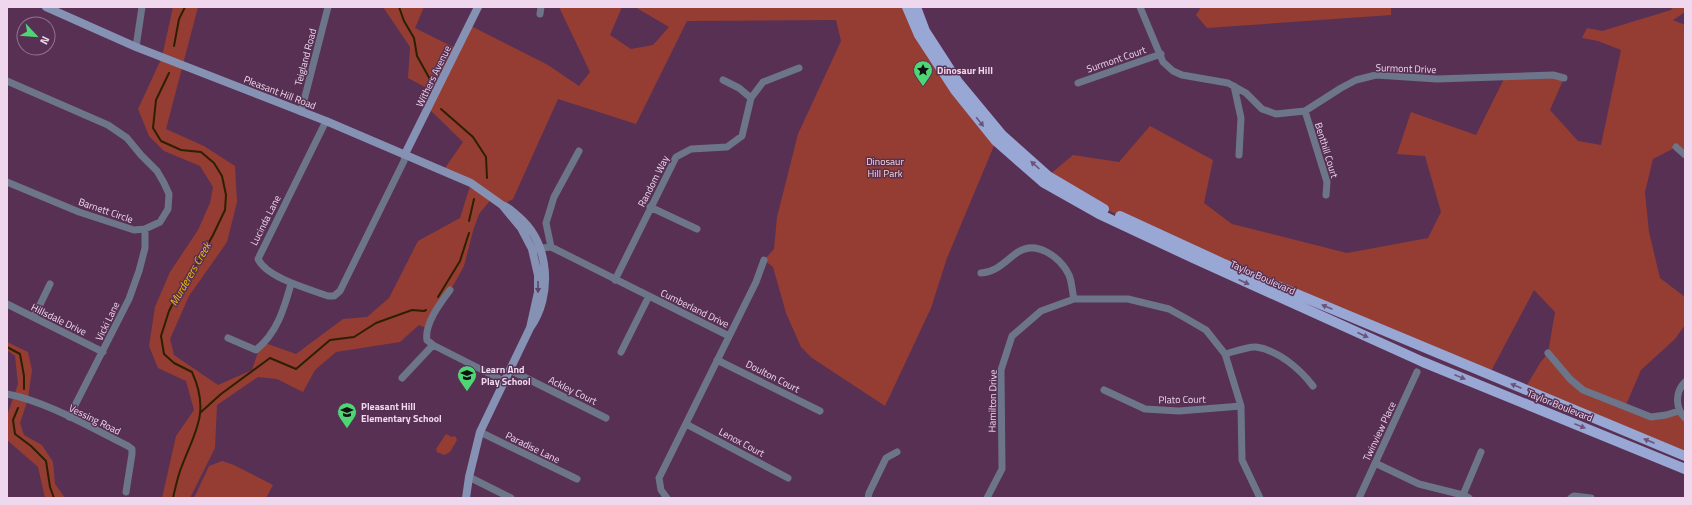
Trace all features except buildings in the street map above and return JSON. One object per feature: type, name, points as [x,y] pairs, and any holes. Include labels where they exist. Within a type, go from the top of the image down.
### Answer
[{"type":"main road","name":"Taylor Boulevard","points":[[907,7],[919,35],[955,90],[996,141],[1044,182],[1099,214],[1178,252],[1416,359],[1685,469]]},
{"type":"main road","name":"Taylor Boulevard","points":[[916,7],[925,30],[958,82],[1002,135],[1048,176],[1105,209],[1222,263],[1685,456]]},
{"type":"street","name":"Pleasant Hill Road","points":[[46,7],[136,47],[326,121],[471,183],[502,205],[522,228],[536,248],[538,292],[530,328],[480,432],[469,477],[466,498]]},
{"type":"street","points":[[136,47],[142,7]]},
{"type":"street","name":"Teigland Road","points":[[301,112],[328,7]]},
{"type":"street","name":"Withers Avenue","points":[[405,154],[478,7]]},
{"type":"street","name":"Surmont Drive","points":[[1140,7],[1164,62],[1173,71],[1182,75],[1228,83],[1246,94],[1262,109],[1276,114],[1305,111],[1351,82],[1376,75],[1421,79],[1553,75],[1564,78]]},
{"type":"street","name":"Surmont Court","points":[[1078,83],[1161,54]]},
{"type":"street","name":"Random Way","points":[[615,280],[676,157],[691,149],[727,147],[742,136],[751,98],[763,82],[798,68]]},
{"type":"street","points":[[723,80],[739,88],[751,98]]},
{"type":"street","name":"Barnett Circle","points":[[7,81],[108,125],[127,138],[157,171],[169,194],[168,210],[160,222],[144,229],[134,230],[79,212],[7,182]]},
{"type":"street","points":[[1234,86],[1241,118],[1239,155]]},
{"type":"street","name":"Benthill Court","points":[[1305,111],[1327,182],[1326,195]]},
{"type":"street","name":"Lucinda Lane","points":[[326,121],[258,259],[260,265],[291,284],[328,296],[334,296],[340,291],[404,161],[405,154]]},
{"type":"street","points":[[1676,147],[1685,155]]},
{"type":"street","points":[[551,247],[546,223],[554,197],[579,151]]},
{"type":"street","points":[[650,207],[697,229]]},
{"type":"street","name":"Vicki Lane","points":[[69,417],[129,299],[145,248],[144,229]]},
{"type":"street","name":"Cumberland Drive","points":[[536,248],[551,247],[729,336],[659,478],[661,490],[667,498]]},
{"type":"street","points":[[981,273],[991,272],[1019,251],[1033,247],[1049,252],[1062,264],[1069,275],[1074,299]]},
{"type":"street","points":[[729,336],[756,282],[764,260]]},
{"type":"street","points":[[34,317],[50,284]]},
{"type":"street","points":[[228,338],[256,350],[265,343],[283,313],[291,284]]},
{"type":"street","points":[[450,290],[436,309],[426,335],[428,340],[433,345],[504,381]]},
{"type":"street","points":[[621,352],[649,296]]},
{"type":"street","name":"Hamilton Drive","points":[[987,498],[1002,469],[1001,370],[1012,336],[1041,311],[1074,299],[1128,299],[1169,309],[1206,330],[1225,354],[1241,406],[1242,460],[1260,498]]},
{"type":"street","name":"Hillsdale Drive","points":[[7,304],[103,352]]},
{"type":"street","points":[[402,378],[433,345]]},
{"type":"street","points":[[1225,354],[1255,346],[1278,355],[1305,375],[1313,386]]},
{"type":"street","points":[[1548,353],[1570,379],[1583,390],[1650,417],[1666,415],[1679,411]]},
{"type":"street","name":"Doulton Court","points":[[718,360],[820,411]]},
{"type":"street","name":"Ackley Court","points":[[510,370],[606,418]]},
{"type":"street","name":"Twinview Place","points":[[1359,498],[1417,372]]},
{"type":"street","points":[[1685,382],[1679,388],[1677,399],[1679,411],[1685,418]]},
{"type":"street","name":"Plato Court","points":[[1104,390],[1145,409],[1179,411],[1241,406]]},
{"type":"street","name":"Vessing Road","points":[[7,394],[21,396],[69,417],[132,449],[126,492]]},
{"type":"street","name":"Lenox Court","points":[[686,424],[788,478]]},
{"type":"street","name":"Paradise Lane","points":[[480,432],[577,479]]},
{"type":"street","points":[[868,498],[886,458],[897,452]]},
{"type":"street","points":[[1375,463],[1419,484],[1466,496],[1480,452]]},
{"type":"street","points":[[469,477],[511,498]]},
{"type":"street","points":[[1572,498],[1574,496],[1591,498]]},
{"type":"green space","name":"Dinosaur Hill Park","points":[[173,7],[198,7],[166,129],[204,146],[235,166],[237,202],[227,242],[189,296],[170,339],[174,355],[218,385],[252,370],[258,352],[265,343],[296,354],[343,319],[367,317],[389,298],[418,241],[460,218],[471,183],[443,171],[463,142],[428,108],[436,93],[408,78],[410,47],[383,7],[424,7],[415,28],[457,49],[469,25],[548,65],[579,86],[590,72],[559,7],[622,7],[610,35],[631,49],[653,45],[669,27],[635,7],[907,7],[996,141],[947,258],[931,308],[885,406],[812,358],[801,347],[786,313],[773,267],[764,260],[774,249],[777,217],[798,134],[841,41],[836,20],[687,21],[636,124],[558,99],[513,199],[502,205],[492,198],[479,214],[464,266],[429,329],[419,325],[400,342],[336,352],[315,370],[303,392],[277,379],[258,377],[217,405],[215,448],[190,498],[162,498],[176,436],[194,410],[186,381],[158,368],[149,346],[155,307],[170,272],[198,230],[210,203],[213,187],[200,166],[164,151],[149,136],[138,109],[162,57]]},
{"type":"green space","points":[[1201,7],[1391,7],[1391,15],[1207,28],[1196,15]]},
{"type":"green space","points":[[1673,7],[1685,7],[1685,12],[1673,20],[1685,25],[1685,155],[1676,147],[1653,159],[1645,192],[1649,232],[1660,278],[1685,297],[1685,325],[1675,339],[1641,370],[1625,407],[1651,417],[1679,411],[1685,418],[1685,456],[1524,390],[1540,363],[1548,353],[1555,312],[1534,290],[1489,375],[1222,263],[1105,209],[1048,176],[1073,155],[1119,162],[1150,126],[1213,160],[1204,203],[1232,224],[1347,253],[1428,238],[1441,212],[1425,156],[1397,154],[1411,112],[1476,135],[1505,77],[1564,78],[1550,110],[1578,141],[1601,145],[1621,50],[1598,41],[1582,38],[1587,28],[1602,31],[1671,10]]},
{"type":"green space","points":[[7,342],[28,352],[32,370],[28,399],[20,423],[24,435],[42,445],[53,462],[55,484],[65,498],[45,498],[38,467],[7,440],[7,416],[18,384],[15,356],[7,350]]},
{"type":"green space","points":[[446,434],[452,437],[455,436],[457,440],[450,452],[444,455],[437,452],[436,449]]},
{"type":"green space","points":[[222,461],[234,465],[273,485],[266,498],[194,498],[209,466]]},
{"type":"waterway","name":"Murderers Creek","points":[[174,46],[179,19],[185,7]]},
{"type":"waterway","points":[[399,7],[404,21],[414,38],[417,56],[431,81]]},
{"type":"waterway","name":"Murderers Creek","points":[[169,73],[156,100],[153,128],[161,141],[181,150],[201,152],[214,163],[222,176],[226,195],[225,210],[200,259],[185,280],[169,311],[161,336],[164,354],[174,363],[192,372],[198,387],[200,400],[200,411],[195,434],[180,471],[173,498]]},
{"type":"waterway","points":[[441,109],[473,137],[486,157],[487,178]]},
{"type":"waterway","points":[[469,221],[474,199]]},
{"type":"waterway","points":[[438,297],[460,261],[469,233]]},
{"type":"waterway","points":[[201,412],[221,394],[270,358],[296,369],[330,340],[354,337],[376,323],[412,310],[426,310]]},
{"type":"waterway","points":[[7,347],[20,354],[24,376],[24,389]]},
{"type":"waterway","points":[[18,408],[13,420],[15,434],[31,446],[46,461],[50,487],[54,498]]},
{"type":"place","name":"Dinosaur Hill","points":[[923,87]]},
{"type":"place","name":"Learn And Play School","points":[[467,392]]},
{"type":"place","name":"Pleasant Hill Elementary School","points":[[347,429]]}]
